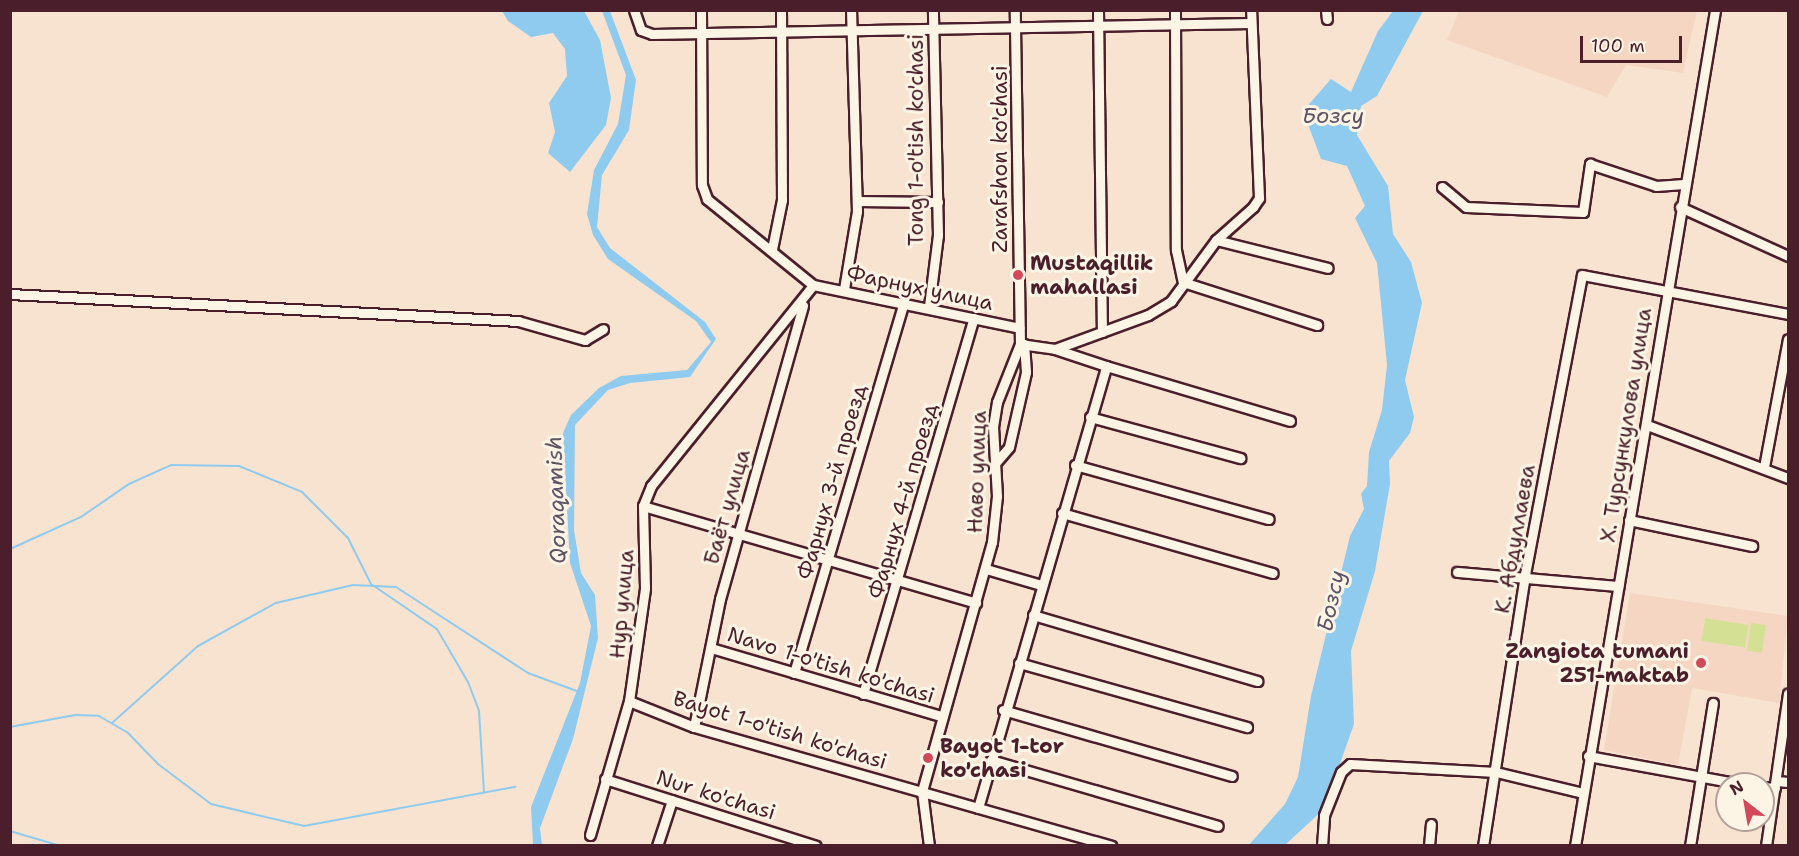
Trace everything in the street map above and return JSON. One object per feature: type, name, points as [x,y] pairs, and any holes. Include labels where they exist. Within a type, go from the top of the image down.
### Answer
[{"type":"street","points":[[634,10],[646,33],[782,28],[1251,23]]},
{"type":"street","points":[[701,10],[707,199],[772,249],[813,285],[805,299],[666,464],[643,506],[976,603]]},
{"type":"street","points":[[772,249],[782,200],[781,10]]},
{"type":"street","points":[[844,289],[857,201],[850,10]]},
{"type":"street","name":"Tong 1-o'tish ko'chasi","points":[[928,306],[938,202],[933,10]]},
{"type":"street","name":"Zarafshon ko'chasi","points":[[997,461],[1009,447],[1026,372],[1020,328],[1015,10]]},
{"type":"street","points":[[1098,10],[1102,332]]},
{"type":"street","points":[[1175,10],[1176,250],[1183,282]]},
{"type":"street","points":[[1055,349],[1102,332],[1172,301],[1183,282],[1216,240],[1253,207],[1258,198],[1251,10]]},
{"type":"street","name":"Х. Турсункулова улица","points":[[1575,846],[1588,756],[1647,425],[1666,290],[1715,10]]},
{"type":"street","points":[[1442,187],[1466,207],[1583,212],[1590,164],[1656,186],[1684,184]]},
{"type":"street","points":[[857,201],[938,202]]},
{"type":"street","points":[[1680,207],[1788,256]]},
{"type":"street","points":[[1216,240],[1328,268]]},
{"type":"street","name":"К. Абдуллаева","points":[[1483,846],[1525,574],[1582,275],[1666,290]]},
{"type":"street","points":[[1183,282],[1317,325]]},
{"type":"street","name":"Фарнух улица","points":[[813,285],[904,301],[1020,328]]},
{"type":"street","points":[[1666,290],[1788,314]]},
{"type":"street","points":[[10,294],[518,321],[585,340],[603,329]]},
{"type":"street","name":"Баёт улица","points":[[694,727],[739,533],[805,299]]},
{"type":"street","name":"Фарнух 3-й проезд","points":[[794,673],[904,301]]},
{"type":"street","name":"Фарнух 4-й проезд","points":[[863,694],[899,581],[974,318]]},
{"type":"street","points":[[1764,467],[1788,339]]},
{"type":"street","points":[[1022,344],[1055,349],[1290,421]]},
{"type":"street","name":"Наво улица","points":[[928,846],[922,791],[941,716],[986,569],[997,461],[997,402],[1022,344]]},
{"type":"street","points":[[978,808],[1004,710],[1106,366]]},
{"type":"street","points":[[1090,417],[1240,459]]},
{"type":"street","points":[[1647,425],[1764,467],[1788,478]]},
{"type":"street","points":[[1075,465],[1269,519]]},
{"type":"street","name":"Нур улица","points":[[590,835],[629,701],[645,588],[643,506]]},
{"type":"street","points":[[1062,513],[1274,573]]},
{"type":"street","points":[[1629,520],[1752,546]]},
{"type":"street","points":[[986,569],[1041,585]]},
{"type":"street","points":[[1457,572],[1525,574],[1618,586]]},
{"type":"street","points":[[1033,615],[1257,681]]},
{"type":"street","name":"Navo 1-o'tish ko'chasi","points":[[711,648],[941,716]]},
{"type":"street","points":[[1019,663],[1247,727]]},
{"type":"street","points":[[1766,846],[1788,694]]},
{"type":"street","name":"Bayot 1-o'tish ko'chasi","points":[[629,701],[694,727],[1111,846]]},
{"type":"street","points":[[1690,846],[1713,703]]},
{"type":"street","points":[[1004,710],[1232,776]]},
{"type":"street","points":[[1588,756],[1715,781]]},
{"type":"street","points":[[991,760],[1218,826]]},
{"type":"street","points":[[1322,846],[1324,815],[1341,772],[1350,764],[1496,772],[1583,793]]},
{"type":"street","name":"Nur ko'chasi","points":[[605,779],[816,846]]},
{"type":"street","points":[[1776,785],[1788,782]]},
{"type":"street","points":[[657,846],[672,800]]},
{"type":"street","points":[[1428,846],[1431,824]]},
{"type":"street","points":[[780,846],[784,836]]},
{"type":"shaded area","points":[[1459,10],[1697,11],[1683,73],[1626,65],[1607,97],[1447,40]]},
{"type":"shaded area","name":"Zangiota tumani 251-maktab","points":[[1630,593],[1788,616],[1779,703],[1692,688],[1678,765],[1604,750]]},
{"type":"green space","points":[[1705,618],[1748,625],[1745,648],[1701,641]]},
{"type":"green space","points":[[1751,623],[1766,625],[1762,653],[1747,651]]},
{"type":"water","points":[[502,11],[584,11],[600,40],[611,98],[606,125],[570,172],[548,153],[555,132],[549,103],[567,76],[565,49],[553,33],[531,37],[508,21]]},
{"type":"water","points":[[602,11],[610,11],[636,80],[629,130],[602,175],[597,227],[610,248],[705,322],[716,339],[690,377],[630,383],[608,390],[575,425],[574,530],[581,573],[595,595],[598,638],[573,739],[540,828],[542,845],[533,845],[531,807],[580,683],[591,626],[570,563],[563,433],[571,415],[599,388],[621,376],[687,370],[711,342],[696,321],[608,259],[593,235],[587,214],[594,170],[618,124],[626,75]]},
{"type":"water","name":"Бозсу","points":[[1393,11],[1423,11],[1377,96],[1361,106],[1357,135],[1388,186],[1393,234],[1411,262],[1422,303],[1405,380],[1414,417],[1410,433],[1389,461],[1390,484],[1375,571],[1351,651],[1354,724],[1324,809],[1285,845],[1248,846],[1285,804],[1298,777],[1311,696],[1350,536],[1364,509],[1361,494],[1367,486],[1369,452],[1382,410],[1387,365],[1377,263],[1355,218],[1365,206],[1347,166],[1321,159],[1303,111],[1331,79],[1351,92],[1378,31]]},
{"type":"waterway","points":[[10,549],[81,517],[129,484],[171,465],[239,466],[302,492],[348,538],[371,584],[437,629],[468,682],[479,711],[484,793]]},
{"type":"waterway","points":[[112,723],[198,646],[276,603],[353,585],[396,587],[528,673],[577,691]]},
{"type":"waterway","points":[[10,727],[75,715],[99,716],[127,732],[158,764],[211,804],[304,826],[515,787]]},
{"type":"waterway","points":[[10,831],[61,846]]},
{"type":"place","name":"Mustaqillik mahallasi","points":[[1018,275]]},
{"type":"place","name":"Zangiota tumani 251-maktab","points":[[1701,663]]},
{"type":"place","name":"Bayot 1-tor ko'chasi","points":[[928,758]]},
{"type":"water label","name":"Qoraqamish","points":[[556,500]]}]
